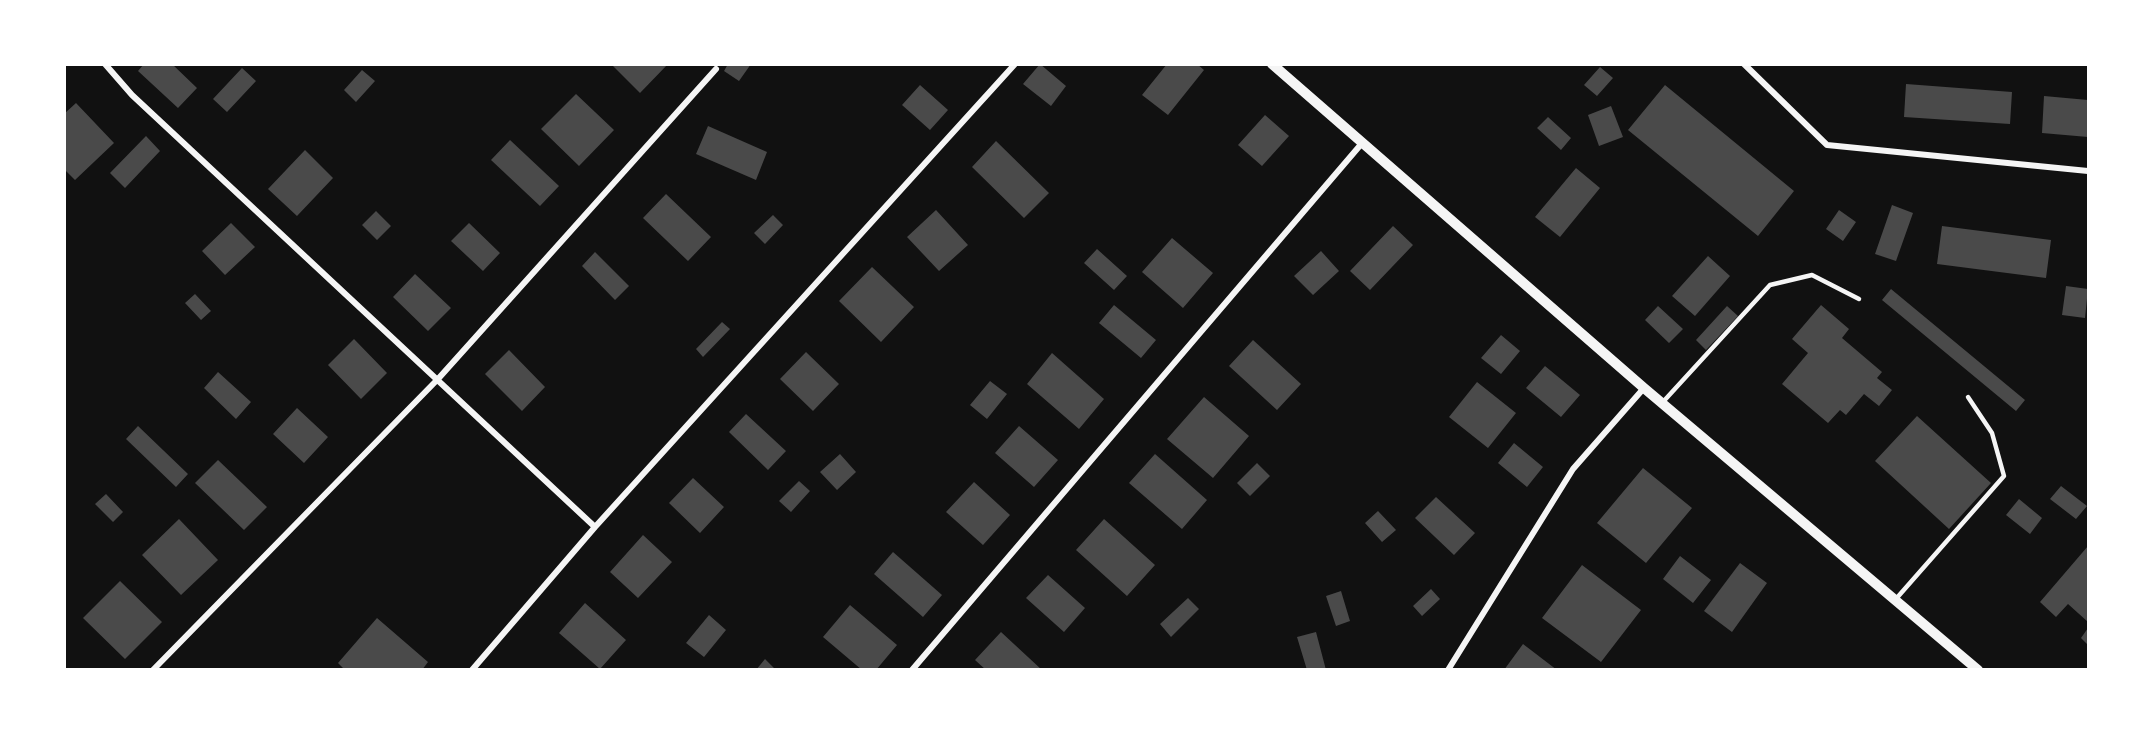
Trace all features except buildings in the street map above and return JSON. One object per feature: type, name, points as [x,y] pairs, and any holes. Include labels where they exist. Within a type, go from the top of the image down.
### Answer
[{"type":"street","points":[[105,64],[132,95],[595,527]]},
{"type":"street","points":[[472,669],[595,527],[1015,64]]},
{"type":"street","points":[[1272,64],[1644,388],[1978,669]]},
{"type":"street","points":[[1744,64],[1827,145],[2088,171]]},
{"type":"street","points":[[153,669],[438,380],[716,69]]},
{"type":"street","points":[[912,669],[1363,142]]},
{"type":"street","points":[[1448,669],[1573,470],[1644,388]]},
{"type":"lane","points":[[1662,403],[1770,285],[1812,275],[1859,299]]},
{"type":"lane","points":[[1895,600],[2004,476],[1992,434],[1968,397]]}]
